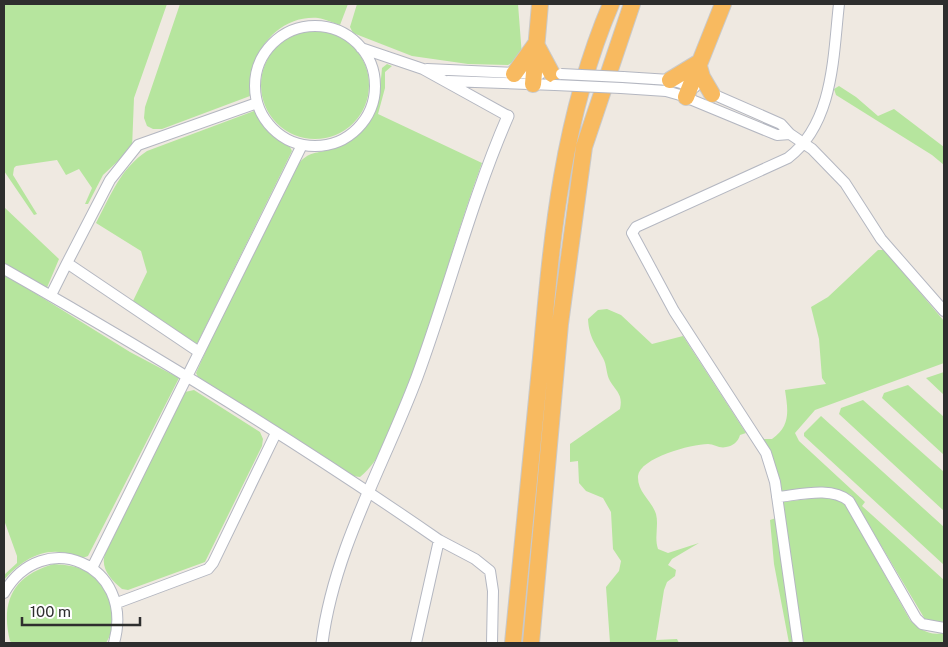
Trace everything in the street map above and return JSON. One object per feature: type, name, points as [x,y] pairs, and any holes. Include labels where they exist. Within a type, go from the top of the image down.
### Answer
[{"type":"highway","points":[[533,79],[540,4]]},
{"type":"highway","points":[[514,643],[550,262],[564,154],[582,79],[611,4]]},
{"type":"highway","points":[[531,643],[560,324],[584,147],[632,4]]},
{"type":"highway","points":[[688,91],[722,4]]},
{"type":"highway","points":[[514,74],[536,44]]},
{"type":"highway","points":[[536,44],[556,78]]},
{"type":"highway","points":[[670,80],[698,63]]},
{"type":"highway","points":[[698,63],[702,76],[712,94]]},
{"type":"street","points":[[798,643],[775,482],[766,453],[674,311],[632,233],[636,227],[788,158],[804,144],[819,120],[827,94],[839,4]]},
{"type":"street","points":[[309,26],[327,27],[343,33],[361,48],[371,64],[375,82],[373,101],[366,118],[353,132],[337,142],[319,146],[302,145],[276,131],[266,121],[257,102],[255,85],[261,60],[277,40],[292,30],[309,26]]},
{"type":"street","points":[[322,643],[332,592],[355,524],[417,377],[488,161],[508,116],[423,69],[361,48]]},
{"type":"street","points":[[423,69],[514,74],[533,79]]},
{"type":"street","points":[[447,81],[624,77],[670,80],[688,91],[777,135],[790,134]]},
{"type":"street","points":[[556,78],[621,88],[712,94],[781,124],[790,134],[812,149],[845,183],[881,239],[944,311]]},
{"type":"street","points":[[51,295],[110,180],[138,145],[257,102]]},
{"type":"street","points":[[92,568],[302,145]]},
{"type":"street","points":[[67,263],[199,352]]},
{"type":"street","points":[[4,269],[186,376],[369,492],[440,540],[480,563],[490,571],[493,591],[492,643]]},
{"type":"street","points":[[117,602],[208,569],[213,563],[276,433]]},
{"type":"street","points":[[777,497],[824,493],[844,497],[849,501],[916,618],[922,624],[944,628]]},
{"type":"street","points":[[416,643],[440,540]]},
{"type":"street","points":[[4,593],[10,581],[24,569],[40,561],[66,559],[92,568],[111,589],[117,602],[119,623],[114,643]]},
{"type":"green space","points":[[4,4],[167,4],[134,98],[132,148],[103,175],[88,204],[85,204],[92,188],[79,169],[66,175],[57,160],[16,166],[13,175],[37,214],[34,215],[4,171]]},
{"type":"green space","points":[[180,4],[348,4],[340,25],[318,18],[303,19],[289,23],[277,31],[259,53],[253,67],[250,81],[250,96],[162,129],[153,129],[147,126],[144,118],[145,107]]},
{"type":"green space","points":[[357,4],[518,4],[522,56],[508,65],[468,64],[412,56],[353,33],[350,27]]},
{"type":"green space","points":[[315,31],[336,35],[353,47],[365,64],[369,85],[365,106],[353,123],[336,135],[315,139],[294,135],[277,123],[265,106],[261,85],[265,64],[277,47],[294,35]]},
{"type":"green space","points":[[387,64],[392,66],[385,72],[385,88],[378,114],[482,163],[411,379],[392,428],[374,463],[360,477],[353,476],[199,379],[196,373],[226,306],[298,164],[309,155],[342,144],[362,128],[374,108],[378,96],[382,68]]},
{"type":"green space","points":[[839,86],[856,97],[878,116],[894,109],[944,147],[944,165],[932,155],[836,95],[834,89]]},
{"type":"green space","points":[[254,111],[269,132],[290,147],[292,151],[196,346],[132,303],[147,272],[141,251],[96,223],[123,174],[147,151]]},
{"type":"green space","points":[[4,207],[59,259],[46,290],[4,264]]},
{"type":"green space","points":[[878,250],[883,250],[890,257],[944,321],[944,363],[815,410],[795,433],[799,441],[865,502],[862,506],[944,580],[944,624],[926,621],[851,495],[837,489],[779,491],[751,425],[764,439],[772,439],[782,429],[787,417],[785,390],[826,384],[822,378],[819,339],[811,307],[828,297]]},
{"type":"green space","points":[[4,274],[130,352],[179,378],[88,556],[79,558],[57,552],[40,554],[17,567],[4,580],[4,575],[17,563],[17,556],[4,520]]},
{"type":"green space","points":[[607,309],[621,315],[652,344],[683,336],[746,433],[740,435],[737,442],[733,445],[722,447],[710,444],[690,446],[667,453],[647,463],[641,469],[638,476],[642,492],[656,514],[658,549],[668,553],[699,543],[672,559],[668,565],[676,570],[675,576],[667,582],[664,590],[656,640],[677,639],[679,643],[610,643],[606,587],[619,571],[621,561],[613,549],[611,512],[603,498],[586,491],[579,483],[578,461],[570,462],[570,444],[620,409],[620,397],[610,381],[604,361],[593,340],[588,319],[598,310]]},
{"type":"green space","points":[[944,372],[944,395],[926,378]]},
{"type":"green space","points":[[908,385],[944,417],[944,455],[882,398],[884,393]]},
{"type":"green space","points":[[194,390],[260,432],[263,439],[262,446],[205,562],[128,590],[122,589],[110,578],[105,569],[105,554],[182,396],[185,392]]},
{"type":"green space","points":[[863,400],[944,472],[944,511],[839,414],[841,408]]},
{"type":"green space","points":[[821,416],[944,527],[944,565],[804,436],[804,433]]},
{"type":"green space","points":[[824,497],[842,501],[848,509],[910,620],[926,631],[934,634],[944,633],[944,643],[803,643],[783,502]]},
{"type":"green space","points":[[776,518],[793,643],[789,643],[774,564],[770,520]]},
{"type":"green space","points":[[54,564],[81,569],[97,579],[103,587],[108,596],[113,615],[110,634],[106,643],[12,643],[10,641],[7,614],[13,592],[29,575]]}]
